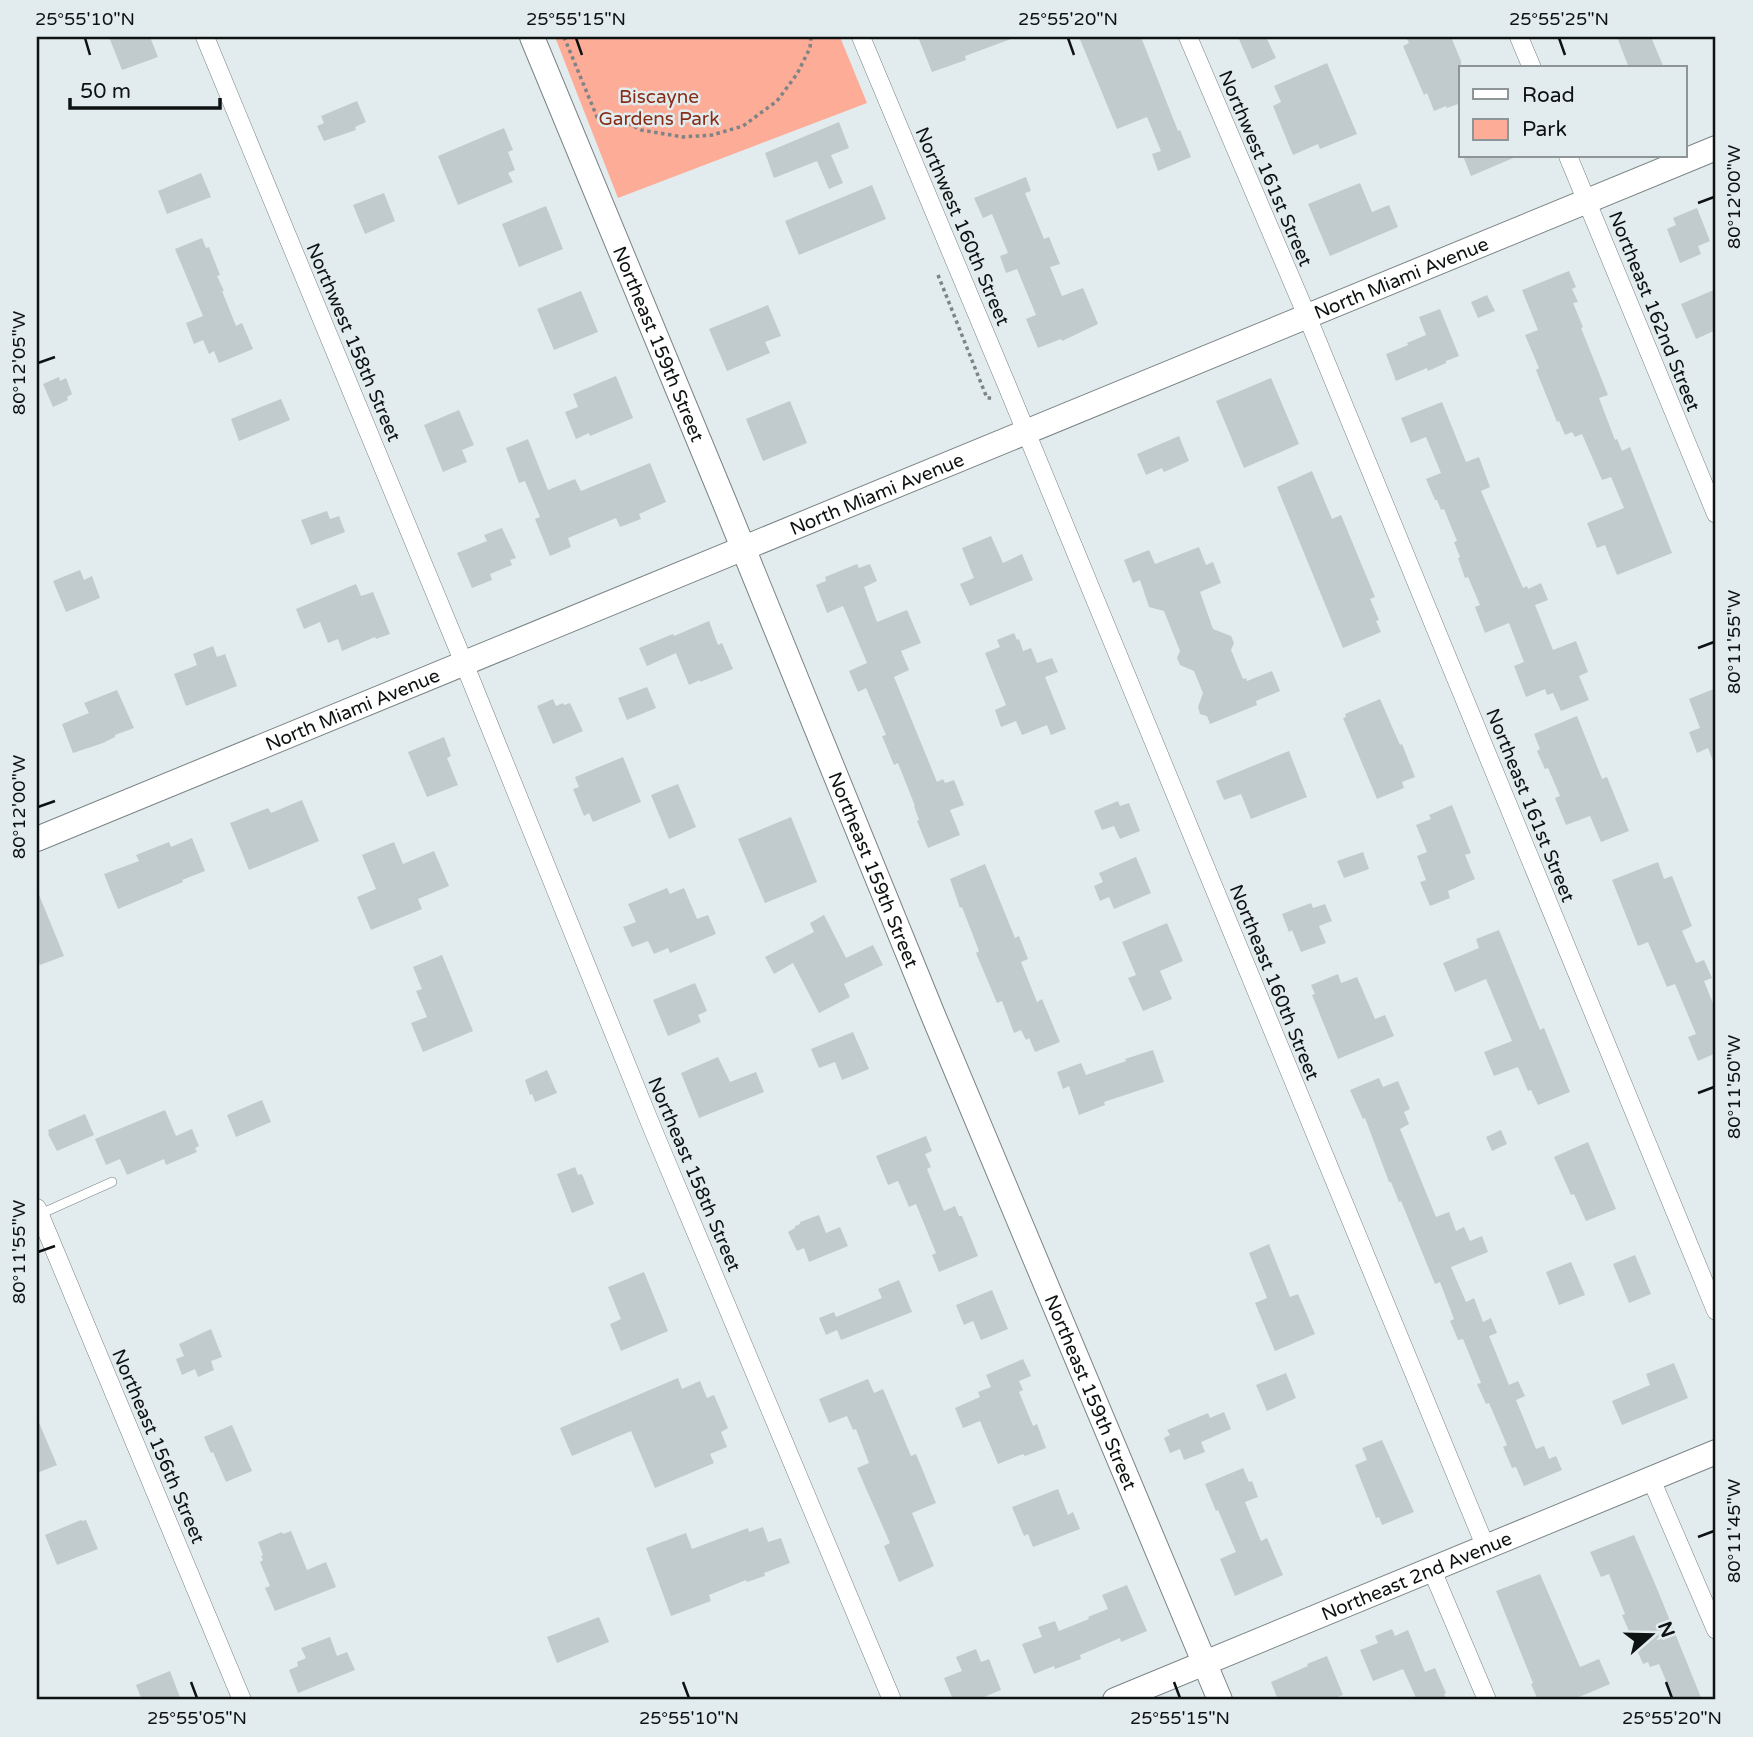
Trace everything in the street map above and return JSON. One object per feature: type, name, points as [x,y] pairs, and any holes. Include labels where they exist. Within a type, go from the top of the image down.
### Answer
[{"type":"street","name":"Northwest 158th Street","points":[[205,37],[464,663]]},
{"type":"street","name":"Northeast 159th Street","points":[[532,37],[744,548],[933,1015],[1220,1700]]},
{"type":"street","name":"Northwest 160th Street","points":[[861,37],[1026,432]]},
{"type":"street","name":"Northwest 161st Street","points":[[1188,37],[1307,316]]},
{"type":"street","points":[[1519,37],[1531,66]]},
{"type":"street","name":"North Miami Avenue","points":[[37,839],[1716,148]]},
{"type":"street","name":"Northeast 162nd Street","points":[[1569,158],[1716,514]]},
{"type":"street","name":"Northeast 161st Street","points":[[1307,316],[1716,1311]]},
{"type":"street","name":"Northeast 160th Street","points":[[1026,432],[1486,1548]]},
{"type":"street","name":"Northeast 158th Street","points":[[464,663],[653,1130],[892,1700]]},
{"type":"street","name":"Northeast 156th Street","points":[[38,1213],[242,1700]]},
{"type":"street","name":"Northeast 2nd Avenue","points":[[1115,1700],[1716,1452]]},
{"type":"street","points":[[1651,1479],[1716,1630]]},
{"type":"street","points":[[1432,1570],[1487,1700]]},
{"type":"lane","points":[[38,1213],[112,1182]]},
{"type":"path","points":[[564,37],[597,117],[616,117],[642,130],[683,137],[712,135],[743,126],[778,101],[797,74],[810,48],[811,37]]},
{"type":"green space","name":"Biscayne Gardens Park","points":[[555,37],[840,37],[867,103],[618,198]]},
{"type":"building","points":[[109,37],[150,37],[158,57],[122,70]]},
{"type":"building","points":[[918,37],[1011,37],[1011,39],[932,72]]},
{"type":"building","points":[[1079,37],[1141,37],[1191,157],[1158,171],[1152,154],[1161,151],[1147,117],[1117,129]]},
{"type":"building","points":[[1238,37],[1266,37],[1276,58],[1252,69]]},
{"type":"building","points":[[1406,37],[1451,37],[1461,61],[1459,104],[1434,111],[1427,93],[1424,95],[1403,46],[1409,43]]},
{"type":"building","points":[[1617,37],[1651,37],[1663,66],[1628,66]]},
{"type":"building","points":[[1327,63],[1357,134],[1320,149],[1318,144],[1293,155],[1273,106],[1281,102],[1274,86]]},
{"type":"building","points":[[357,101],[366,122],[355,127],[356,130],[324,141],[317,126],[324,123],[321,116]]},
{"type":"building","points":[[839,122],[849,148],[831,155],[843,183],[829,189],[817,161],[774,178],[765,153]]},
{"type":"building","points":[[504,128],[513,150],[508,152],[515,170],[508,173],[513,182],[458,205],[438,156]]},
{"type":"building","points":[[1464,158],[1513,158],[1471,176]]},
{"type":"building","points":[[201,173],[211,197],[167,214],[158,191]]},
{"type":"building","points":[[1026,177],[1031,191],[1025,193],[1044,239],[1049,237],[1060,264],[1050,267],[1062,296],[1083,288],[1098,324],[1062,341],[1061,339],[1038,348],[1026,319],[1036,315],[1017,269],[1006,273],[1000,256],[1008,253],[992,214],[983,218],[974,198]]},
{"type":"building","points":[[1360,183],[1372,212],[1389,205],[1398,227],[1330,256],[1308,204]]},
{"type":"building","points":[[872,185],[886,219],[799,255],[785,221]]},
{"type":"building","points":[[384,193],[395,221],[365,234],[353,205]]},
{"type":"building","points":[[546,206],[563,249],[519,267],[502,224]]},
{"type":"building","points":[[1697,208],[1710,241],[1698,246],[1701,254],[1680,263],[1667,229],[1676,225],[1673,218]]},
{"type":"building","points":[[202,238],[206,248],[209,247],[220,275],[217,276],[236,326],[242,323],[253,349],[219,363],[214,351],[209,354],[203,340],[194,344],[186,323],[203,316],[175,249]]},
{"type":"building","points":[[1569,271],[1576,287],[1572,289],[1578,302],[1573,303],[1608,395],[1599,398],[1615,440],[1617,439],[1622,451],[1630,447],[1672,553],[1617,575],[1605,545],[1597,548],[1587,523],[1624,508],[1611,477],[1602,480],[1582,434],[1575,437],[1572,432],[1565,435],[1559,421],[1557,422],[1525,335],[1538,330],[1522,290]]},
{"type":"building","points":[[1716,289],[1716,330],[1696,339],[1681,304]]},
{"type":"building","points":[[581,291],[598,332],[554,350],[537,309]]},
{"type":"building","points":[[1487,295],[1495,311],[1478,318],[1471,302]]},
{"type":"building","points":[[768,305],[781,336],[765,342],[770,353],[727,371],[709,329]]},
{"type":"building","points":[[1440,309],[1459,356],[1428,371],[1427,368],[1396,381],[1386,354],[1426,335],[1419,317]]},
{"type":"building","points":[[616,376],[633,418],[576,439],[565,412],[578,407],[573,394]]},
{"type":"building","points":[[59,377],[60,381],[66,378],[72,394],[67,397],[68,400],[53,407],[43,384]]},
{"type":"building","points":[[1271,378],[1299,444],[1244,468],[1216,401]]},
{"type":"building","points":[[281,399],[290,420],[239,441],[231,419]]},
{"type":"building","points":[[790,401],[807,443],[763,461],[746,419]]},
{"type":"building","points":[[1442,402],[1466,462],[1479,457],[1490,487],[1481,491],[1523,588],[1527,586],[1528,589],[1541,583],[1548,600],[1535,605],[1553,650],[1576,641],[1588,672],[1579,676],[1589,700],[1561,711],[1553,693],[1547,695],[1545,689],[1526,697],[1514,666],[1524,662],[1509,623],[1485,633],[1475,607],[1480,605],[1468,577],[1465,578],[1458,558],[1460,557],[1454,542],[1457,541],[1444,509],[1441,510],[1435,500],[1426,479],[1441,473],[1426,437],[1411,443],[1401,418]]},
{"type":"building","points":[[459,410],[474,445],[462,450],[467,462],[443,472],[424,425]]},
{"type":"building","points":[[1179,436],[1189,461],[1164,472],[1162,468],[1146,475],[1137,454]]},
{"type":"building","points":[[528,439],[548,490],[575,479],[581,491],[650,463],[666,502],[639,514],[641,519],[620,527],[616,518],[568,538],[571,547],[550,556],[535,519],[540,517],[525,481],[519,483],[506,448]]},
{"type":"building","points":[[1312,471],[1332,519],[1341,515],[1375,597],[1370,599],[1381,632],[1343,648],[1277,487]]},
{"type":"building","points":[[327,511],[330,519],[339,516],[345,532],[311,545],[301,520]]},
{"type":"building","points":[[502,528],[516,558],[510,560],[512,565],[490,574],[492,580],[472,588],[457,553],[487,541],[484,535]]},
{"type":"building","points":[[991,536],[1003,563],[1022,554],[1033,580],[970,606],[960,584],[974,578],[962,548]]},
{"type":"building","points":[[1199,547],[1206,565],[1213,562],[1221,583],[1200,592],[1213,629],[1231,636],[1234,643],[1231,650],[1243,679],[1246,678],[1247,681],[1272,671],[1280,691],[1256,701],[1257,705],[1210,724],[1207,716],[1200,714],[1198,707],[1203,693],[1194,671],[1180,665],[1177,658],[1180,651],[1164,611],[1149,607],[1140,580],[1133,583],[1124,560],[1149,550],[1155,564]]},
{"type":"building","points":[[857,564],[859,568],[870,564],[877,581],[864,587],[877,622],[907,610],[921,643],[901,651],[909,670],[894,677],[937,782],[943,779],[945,783],[954,780],[964,805],[950,810],[960,835],[928,848],[917,821],[919,820],[915,806],[898,763],[894,765],[882,736],[886,735],[866,688],[858,692],[849,671],[867,663],[843,606],[827,613],[816,585],[826,581],[825,577]]},
{"type":"building","points":[[80,570],[84,580],[92,576],[100,598],[66,612],[53,581]]},
{"type":"building","points":[[356,584],[361,596],[373,592],[390,634],[376,639],[375,637],[342,651],[338,639],[328,643],[320,622],[304,629],[296,609]]},
{"type":"building","points":[[709,621],[718,645],[722,643],[733,669],[689,685],[676,653],[647,666],[639,648]]},
{"type":"building","points":[[1014,633],[1023,651],[1031,648],[1037,663],[1052,658],[1058,672],[1045,677],[1066,729],[1051,735],[1047,725],[1022,735],[1016,721],[1001,727],[995,710],[1006,705],[985,653],[1000,647],[997,640]]},
{"type":"building","points":[[213,646],[217,657],[225,654],[237,686],[186,706],[174,674],[197,665],[193,654]]},
{"type":"building","points":[[647,687],[656,708],[627,720],[618,698]]},
{"type":"building","points":[[1716,688],[1715,766],[1708,748],[1697,753],[1689,732],[1700,728],[1689,699]]},
{"type":"building","points":[[117,690],[134,728],[103,743],[73,753],[62,724],[89,713],[84,703]]},
{"type":"building","points":[[553,699],[556,706],[570,703],[583,731],[553,744],[537,706]]},
{"type":"building","points":[[1380,699],[1415,777],[1402,782],[1404,788],[1377,799],[1343,718],[1346,717],[1345,714]]},
{"type":"building","points":[[1577,716],[1602,779],[1607,777],[1629,831],[1601,842],[1590,816],[1566,825],[1555,798],[1560,796],[1537,751],[1540,749],[1534,734]]},
{"type":"building","points":[[444,737],[451,756],[447,758],[458,785],[427,797],[408,752]]},
{"type":"building","points":[[1289,751],[1307,797],[1251,819],[1241,794],[1224,800],[1216,781]]},
{"type":"building","points":[[623,757],[641,802],[593,822],[589,813],[584,816],[573,789],[579,787],[575,777]]},
{"type":"building","points":[[678,784],[696,827],[669,839],[651,795]]},
{"type":"building","points":[[302,800],[319,841],[249,870],[230,823],[268,808],[271,813]]},
{"type":"building","points":[[1118,801],[1120,806],[1129,803],[1140,831],[1120,839],[1114,826],[1102,830],[1094,811]]},
{"type":"building","points":[[1452,805],[1471,853],[1465,855],[1475,879],[1448,891],[1450,898],[1430,906],[1420,882],[1426,880],[1417,856],[1427,852],[1416,825],[1431,819],[1429,815]]},
{"type":"building","points":[[791,817],[817,882],[765,903],[738,839]]},
{"type":"building","points":[[192,838],[205,871],[118,909],[104,874],[139,861],[136,855],[169,842],[171,847]]},
{"type":"building","points":[[394,842],[403,864],[434,851],[449,886],[418,899],[422,909],[371,930],[357,897],[376,889],[362,855]]},
{"type":"building","points":[[1363,852],[1369,869],[1344,878],[1337,861]]},
{"type":"building","points":[[1136,857],[1151,893],[1114,909],[1109,897],[1100,901],[1094,886],[1103,882],[1099,873]]},
{"type":"building","points":[[1658,862],[1664,879],[1672,876],[1692,926],[1682,931],[1696,963],[1704,960],[1712,978],[1704,981],[1716,1011],[1716,1053],[1698,1061],[1688,1037],[1696,1034],[1675,984],[1667,987],[1648,942],[1638,946],[1612,880]]},
{"type":"building","points":[[985,864],[1015,938],[1019,936],[1028,959],[1021,962],[1037,1002],[1042,999],[1060,1042],[1035,1052],[1029,1038],[1026,1040],[1021,1030],[1014,1033],[1002,1001],[997,1003],[950,879]]},
{"type":"building","points":[[667,888],[670,894],[684,888],[697,919],[708,915],[716,934],[670,953],[668,948],[654,954],[648,941],[632,947],[623,927],[636,922],[628,904]]},
{"type":"building","points":[[37,890],[64,956],[40,965],[37,956]]},
{"type":"building","points":[[1311,903],[1313,908],[1325,904],[1332,921],[1319,926],[1326,943],[1301,952],[1282,914]]},
{"type":"building","points":[[824,915],[846,958],[873,945],[883,965],[844,984],[850,997],[819,1013],[793,963],[774,974],[765,957],[814,932],[810,923]]},
{"type":"building","points":[[1167,923],[1183,961],[1160,971],[1172,999],[1143,1011],[1128,978],[1136,975],[1122,942]]},
{"type":"building","points":[[1499,930],[1540,1030],[1544,1028],[1570,1092],[1538,1105],[1531,1090],[1528,1091],[1518,1067],[1494,1076],[1484,1052],[1512,1041],[1486,979],[1455,992],[1443,963],[1479,948],[1476,939]]},
{"type":"building","points":[[442,955],[473,1031],[423,1052],[411,1023],[427,1017],[416,991],[422,989],[413,967]]},
{"type":"building","points":[[1338,974],[1341,983],[1357,977],[1375,1019],[1385,1015],[1394,1036],[1338,1059],[1312,995],[1315,994],[1311,985]]},
{"type":"building","points":[[695,983],[707,1011],[698,1015],[701,1022],[668,1036],[653,1000]]},
{"type":"building","points":[[853,1032],[869,1069],[842,1080],[835,1062],[819,1068],[811,1049]]},
{"type":"building","points":[[1153,1050],[1164,1082],[1104,1102],[1105,1105],[1079,1115],[1069,1086],[1063,1089],[1057,1072],[1081,1063],[1086,1075]]},
{"type":"building","points":[[718,1057],[730,1082],[756,1072],[764,1092],[699,1118],[681,1073]]},
{"type":"building","points":[[547,1070],[557,1093],[535,1102],[525,1080]]},
{"type":"building","points":[[1379,1078],[1383,1087],[1398,1081],[1410,1109],[1404,1112],[1409,1124],[1400,1129],[1436,1217],[1449,1212],[1456,1231],[1464,1227],[1470,1241],[1482,1236],[1488,1252],[1451,1267],[1466,1302],[1474,1298],[1483,1322],[1491,1318],[1497,1333],[1489,1336],[1509,1385],[1518,1381],[1525,1396],[1516,1400],[1536,1449],[1544,1446],[1549,1459],[1556,1456],[1562,1470],[1524,1486],[1503,1447],[1507,1445],[1489,1403],[1486,1404],[1477,1384],[1481,1383],[1463,1339],[1458,1340],[1450,1321],[1454,1319],[1440,1282],[1435,1284],[1401,1201],[1399,1202],[1389,1182],[1365,1118],[1363,1119],[1350,1090]]},
{"type":"building","points":[[262,1100],[271,1122],[236,1137],[227,1115]]},
{"type":"building","points":[[165,1110],[176,1136],[192,1129],[199,1146],[195,1148],[197,1152],[166,1165],[164,1159],[127,1175],[120,1159],[106,1165],[95,1139]]},
{"type":"building","points":[[85,1114],[94,1135],[57,1151],[48,1130]]},
{"type":"building","points":[[1501,1130],[1507,1144],[1492,1151],[1486,1137]]},
{"type":"building","points":[[926,1136],[932,1151],[925,1154],[931,1167],[927,1169],[944,1211],[955,1206],[959,1216],[962,1216],[978,1256],[939,1272],[932,1255],[936,1253],[916,1204],[909,1207],[898,1181],[888,1185],[876,1156]]},
{"type":"building","points":[[1588,1142],[1616,1209],[1586,1221],[1554,1157]]},
{"type":"building","points":[[575,1167],[578,1175],[582,1174],[594,1204],[572,1213],[557,1174]]},
{"type":"building","points":[[819,1215],[826,1233],[840,1227],[848,1246],[809,1262],[804,1248],[797,1251],[788,1232],[800,1222]]},
{"type":"building","points":[[1269,1244],[1290,1297],[1298,1294],[1315,1334],[1275,1351],[1255,1303],[1267,1298],[1249,1253]]},
{"type":"building","points":[[1635,1255],[1651,1294],[1629,1303],[1613,1264]]},
{"type":"building","points":[[1571,1262],[1585,1295],[1559,1305],[1546,1272]]},
{"type":"building","points":[[644,1272],[668,1331],[621,1351],[610,1324],[621,1319],[608,1287]]},
{"type":"building","points":[[899,1280],[912,1312],[841,1340],[837,1330],[826,1335],[819,1318],[834,1312],[836,1317],[882,1298],[878,1289]]},
{"type":"building","points":[[992,1290],[1008,1329],[981,1340],[973,1321],[964,1325],[956,1305]]},
{"type":"building","points":[[211,1329],[222,1357],[211,1361],[214,1370],[198,1377],[195,1369],[182,1375],[176,1359],[184,1356],[179,1344]]},
{"type":"building","points":[[1023,1359],[1031,1376],[1019,1381],[1023,1390],[1019,1392],[1033,1426],[1037,1424],[1046,1448],[998,1464],[980,1421],[963,1428],[955,1408],[980,1397],[978,1392],[991,1387],[986,1375]]},
{"type":"building","points":[[1674,1363],[1688,1398],[1622,1425],[1612,1401],[1650,1385],[1646,1374]]},
{"type":"building","points":[[1286,1373],[1296,1398],[1267,1411],[1256,1385]]},
{"type":"building","points":[[678,1378],[682,1389],[700,1381],[707,1398],[714,1395],[728,1428],[721,1432],[727,1447],[710,1454],[714,1463],[655,1488],[631,1431],[572,1456],[560,1428]]},
{"type":"building","points":[[868,1379],[874,1393],[883,1389],[911,1456],[916,1454],[936,1503],[912,1513],[934,1566],[899,1582],[884,1546],[890,1543],[857,1468],[869,1463],[856,1429],[853,1430],[847,1416],[829,1423],[819,1399]]},
{"type":"building","points":[[1224,1412],[1231,1429],[1201,1442],[1205,1452],[1184,1460],[1180,1449],[1170,1453],[1164,1438],[1170,1435],[1167,1430],[1208,1413],[1210,1418]]},
{"type":"building","points":[[37,1418],[57,1465],[37,1473]]},
{"type":"building","points":[[232,1425],[252,1471],[226,1482],[204,1437]]},
{"type":"building","points":[[1382,1440],[1414,1512],[1382,1525],[1379,1517],[1376,1518],[1355,1465],[1367,1460],[1362,1448]]},
{"type":"building","points":[[1243,1468],[1258,1497],[1245,1502],[1261,1541],[1267,1538],[1283,1575],[1235,1596],[1220,1559],[1236,1552],[1205,1484]]},
{"type":"building","points":[[1058,1489],[1068,1515],[1073,1512],[1080,1529],[1033,1547],[1028,1534],[1024,1536],[1012,1507]]},
{"type":"building","points":[[86,1520],[98,1549],[57,1565],[45,1535]]},
{"type":"building","points":[[763,1527],[768,1542],[781,1538],[790,1563],[764,1573],[765,1576],[747,1582],[746,1580],[709,1595],[711,1601],[671,1616],[646,1548],[686,1533],[692,1549],[748,1528],[749,1532]]},
{"type":"building","points":[[291,1531],[307,1570],[326,1562],[336,1587],[275,1611],[265,1588],[270,1586],[260,1562],[263,1555],[258,1542]]},
{"type":"building","points":[[1634,1535],[1702,1700],[1674,1700],[1659,1664],[1650,1667],[1648,1662],[1643,1664],[1622,1615],[1625,1614],[1609,1574],[1601,1577],[1590,1552]]},
{"type":"building","points":[[1540,1574],[1580,1667],[1599,1659],[1610,1684],[1572,1700],[1538,1700],[1496,1591]]},
{"type":"building","points":[[1127,1585],[1147,1631],[1121,1642],[1120,1638],[1080,1655],[1081,1659],[1034,1674],[1022,1644],[1042,1637],[1038,1627],[1055,1621],[1059,1631],[1089,1619],[1088,1617],[1108,1609],[1102,1595]]},
{"type":"building","points":[[599,1617],[609,1642],[557,1663],[547,1637]]},
{"type":"building","points":[[1392,1629],[1395,1636],[1408,1630],[1425,1672],[1435,1668],[1447,1700],[1417,1700],[1403,1669],[1373,1681],[1360,1650],[1378,1643],[1375,1636]]},
{"type":"building","points":[[330,1637],[337,1656],[347,1652],[355,1670],[298,1693],[289,1670],[306,1658],[301,1648]]},
{"type":"building","points":[[976,1649],[981,1662],[989,1659],[1001,1690],[977,1700],[953,1700],[944,1678],[962,1671],[956,1657]]},
{"type":"building","points":[[1327,1656],[1343,1695],[1330,1700],[1278,1700],[1271,1682]]},
{"type":"building","points":[[170,1671],[181,1700],[142,1700],[136,1685]]}]
